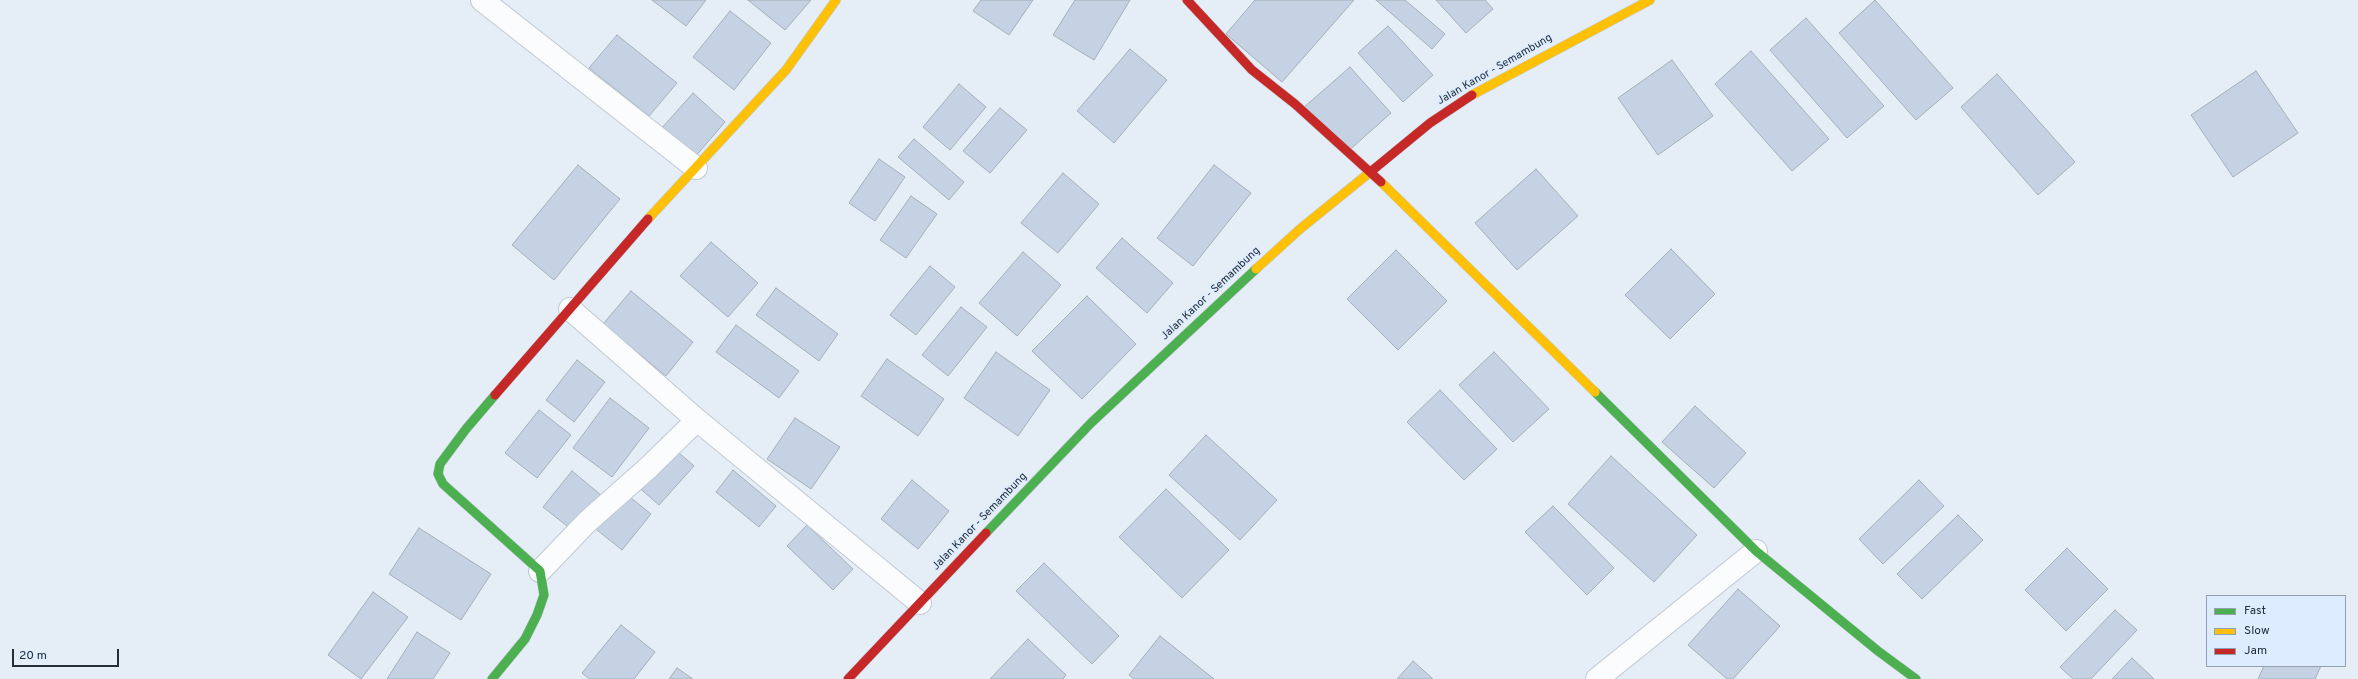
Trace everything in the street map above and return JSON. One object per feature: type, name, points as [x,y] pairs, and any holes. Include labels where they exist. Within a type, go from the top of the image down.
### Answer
[{"type":"street","points":[[482,0],[696,168]]},
{"type":"street","points":[[492,679],[525,639],[537,615],[544,595],[540,571],[443,484],[438,474],[438,469],[466,429],[570,309],[786,70],[836,0]]},
{"type":"street","points":[[1187,0],[1252,70],[1295,104],[1388,189],[1756,551],[1878,651],[1916,679]]},
{"type":"street","name":"Jalan Kanor - Semambung","points":[[848,679],[1097,417],[1300,229],[1430,123],[1470,96],[1650,0]]},
{"type":"street","points":[[570,309],[697,420],[920,603]]},
{"type":"street","points":[[540,571],[587,522],[648,468],[697,420]]},
{"type":"street","points":[[1597,679],[1756,551]]},
{"type":"building","points":[[652,0],[706,0],[686,26]]},
{"type":"building","points":[[748,0],[811,0],[785,30]]},
{"type":"building","points":[[981,0],[1033,0],[1009,35],[973,11]]},
{"type":"building","points":[[1075,0],[1130,0],[1094,60],[1053,35]]},
{"type":"building","points":[[1255,0],[1354,0],[1282,82],[1226,34]]},
{"type":"building","points":[[1376,0],[1405,0],[1445,34],[1432,49]]},
{"type":"building","points":[[1436,0],[1485,0],[1493,9],[1466,33]]},
{"type":"building","points":[[1875,0],[1953,88],[1916,120],[1839,33]]},
{"type":"building","points":[[730,11],[771,43],[734,90],[693,57]]},
{"type":"building","points":[[1806,18],[1884,106],[1847,138],[1770,50]]},
{"type":"building","points":[[1388,26],[1433,75],[1403,102],[1358,53]]},
{"type":"building","points":[[617,35],[677,83],[649,116],[589,68]]},
{"type":"building","points":[[1130,49],[1167,80],[1114,143],[1077,111]]},
{"type":"building","points":[[1751,51],[1829,139],[1792,171],[1715,84]]},
{"type":"building","points":[[1672,60],[1713,116],[1658,155],[1618,98]]},
{"type":"building","points":[[1350,67],[1391,113],[1345,154],[1303,108]]},
{"type":"building","points":[[2256,71],[2298,133],[2233,177],[2191,115]]},
{"type":"building","points":[[1997,74],[2075,162],[2038,195],[1961,107]]},
{"type":"building","points":[[959,84],[986,107],[950,150],[923,127]]},
{"type":"building","points":[[693,93],[725,122],[694,158],[661,129]]},
{"type":"building","points":[[1000,108],[1027,130],[990,173],[963,151]]},
{"type":"building","points":[[914,139],[964,182],[949,200],[898,157]]},
{"type":"building","points":[[879,159],[905,177],[875,221],[849,203]]},
{"type":"building","points":[[578,165],[620,199],[554,280],[512,245]]},
{"type":"building","points":[[1214,165],[1251,193],[1193,266],[1157,238]]},
{"type":"building","points":[[1536,169],[1578,216],[1517,270],[1475,223]]},
{"type":"building","points":[[1063,173],[1099,204],[1058,253],[1021,223]]},
{"type":"building","points":[[911,196],[937,214],[906,258],[880,240]]},
{"type":"building","points":[[1122,238],[1173,283],[1147,313],[1096,268]]},
{"type":"building","points":[[711,242],[758,283],[728,317],[680,276]]},
{"type":"building","points":[[1671,249],[1715,294],[1670,339],[1625,295]]},
{"type":"building","points":[[1396,250],[1447,301],[1398,350],[1347,299]]},
{"type":"building","points":[[1023,252],[1061,285],[1017,336],[979,303]]},
{"type":"building","points":[[930,266],[955,287],[916,335],[890,315]]},
{"type":"building","points":[[776,288],[838,334],[819,361],[756,315]]},
{"type":"building","points":[[631,291],[693,342],[666,376],[603,324]]},
{"type":"building","points":[[1087,296],[1136,344],[1082,399],[1032,351]]},
{"type":"building","points":[[961,307],[987,327],[948,376],[922,355]]},
{"type":"building","points":[[736,325],[799,371],[779,398],[716,352]]},
{"type":"building","points":[[996,352],[1050,390],[1018,436],[964,398]]},
{"type":"building","points":[[1494,352],[1549,409],[1513,442],[1459,385]]},
{"type":"building","points":[[887,359],[944,399],[918,436],[861,396]]},
{"type":"building","points":[[577,360],[605,382],[574,422],[546,400]]},
{"type":"building","points":[[1440,390],[1497,449],[1464,480],[1407,422]]},
{"type":"building","points":[[610,398],[649,428],[612,477],[573,448]]},
{"type":"building","points":[[1695,406],[1746,453],[1714,488],[1662,442]]},
{"type":"building","points":[[539,410],[571,435],[537,478],[505,453]]},
{"type":"building","points":[[795,418],[840,447],[811,489],[767,459]]},
{"type":"building","points":[[1206,435],[1277,500],[1240,540],[1169,475]]},
{"type":"building","points":[[662,438],[694,466],[659,505],[628,478]]},
{"type":"building","points":[[1611,456],[1697,535],[1654,582],[1568,504]]},
{"type":"building","points":[[733,470],[776,506],[759,527],[716,492]]},
{"type":"building","points":[[572,471],[601,495],[572,530],[543,507]]},
{"type":"building","points":[[912,480],[949,511],[918,549],[881,519]]},
{"type":"building","points":[[1919,480],[1944,506],[1883,564],[1859,539]]},
{"type":"building","points":[[1166,489],[1229,550],[1182,598],[1119,537]]},
{"type":"building","points":[[621,490],[651,514],[622,550],[592,526]]},
{"type":"building","points":[[1553,506],[1614,568],[1587,595],[1525,532]]},
{"type":"building","points":[[1958,515],[1983,540],[1922,599],[1897,574]]},
{"type":"building","points":[[807,525],[853,569],[833,590],[787,546]]},
{"type":"building","points":[[419,528],[491,574],[461,620],[389,574]]},
{"type":"building","points":[[2067,548],[2108,589],[2066,631],[2025,590]]},
{"type":"building","points":[[1044,563],[1119,636],[1092,664],[1016,591]]},
{"type":"building","points":[[1738,589],[1780,626],[1733,679],[1727,679],[1688,645]]},
{"type":"building","points":[[373,592],[408,617],[361,679],[328,655]]},
{"type":"building","points":[[2115,610],[2137,630],[2091,679],[2073,679],[2060,667]]},
{"type":"building","points":[[621,625],[655,652],[634,679],[589,679],[582,673]]},
{"type":"building","points":[[417,632],[450,653],[433,679],[387,679]]},
{"type":"building","points":[[1160,636],[1214,679],[1134,679],[1129,675]]},
{"type":"building","points":[[1028,639],[1066,675],[1063,679],[990,679]]},
{"type":"building","points":[[2132,658],[2154,679],[2112,679]]},
{"type":"building","points":[[1413,661],[1433,679],[1397,679]]},
{"type":"building","points":[[2264,667],[2321,667],[2315,679],[2258,679]]},
{"type":"building","points":[[677,668],[693,679],[669,679]]},
{"type":"traffic: fast","points":[[986,533],[1091,423],[1256,269]]},
{"type":"traffic: fast","points":[[1595,392],[1756,551],[1878,651],[1916,679]]},
{"type":"traffic: fast","points":[[492,679],[525,639],[537,615],[544,595],[540,571],[443,484],[438,474],[440,464],[466,429],[495,395]]},
{"type":"traffic: slow","points":[[648,219],[786,70],[836,0]]},
{"type":"traffic: slow","points":[[1472,95],[1650,0]]},
{"type":"traffic: slow","points":[[1256,269],[1300,229],[1374,169]]},
{"type":"traffic: slow","points":[[1381,182],[1595,392]]},
{"type":"traffic: jam","points":[[1187,0],[1252,70],[1295,104],[1381,182]]},
{"type":"traffic: jam","points":[[1374,169],[1430,123],[1472,95]]},
{"type":"traffic: jam","points":[[495,395],[648,219]]},
{"type":"traffic: jam","points":[[848,679],[986,533]]}]
